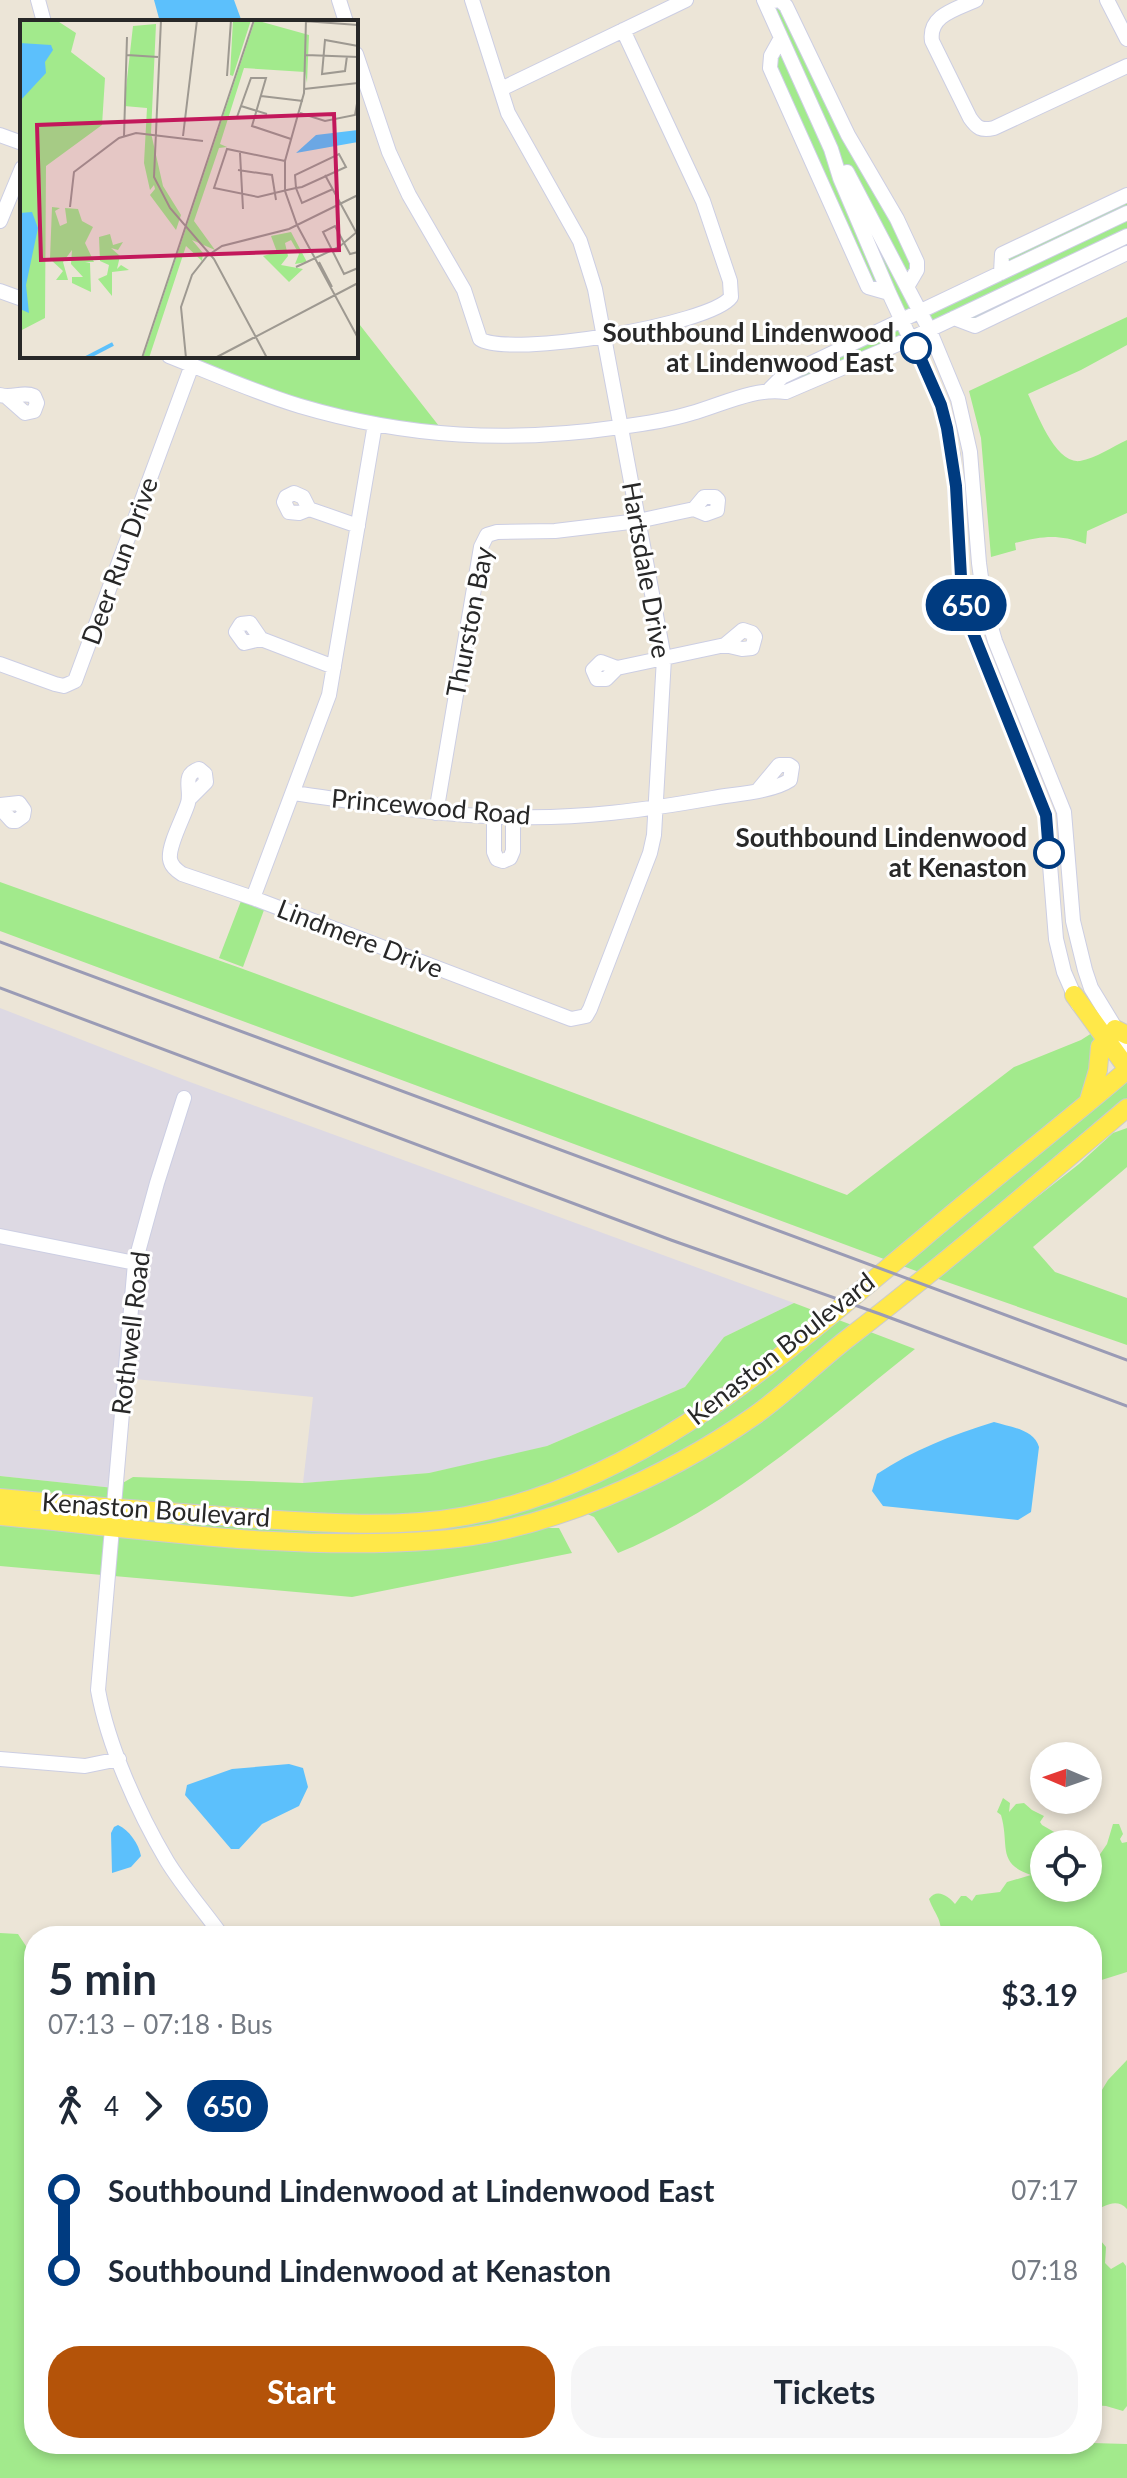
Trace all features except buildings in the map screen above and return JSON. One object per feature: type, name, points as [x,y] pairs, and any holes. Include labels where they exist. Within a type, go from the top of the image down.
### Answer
[{"type":"main road","points":[[1074,995],[1126,1074]]},
{"type":"main road","points":[[1089,1100],[1098,1070],[1100,1047]]},
{"type":"main road","name":"Kenaston Boulevard","points":[[0,1516],[412,1523],[467,1516],[582,1480],[647,1449],[734,1393],[1089,1100],[1126,1074]]},
{"type":"main road","name":"Kenaston Boulevard","points":[[0,1498],[243,1541],[327,1544],[440,1540],[506,1528],[611,1495],[670,1468],[755,1415],[1119,1120],[1127,1108]]},
{"type":"street","points":[[38,0],[43,20]]},
{"type":"street","points":[[339,0],[345,20]]},
{"type":"street","name":"Hartsdale Drive","points":[[472,0],[519,134],[580,241],[595,289],[664,658],[654,809]]},
{"type":"street","points":[[501,89],[686,0]]},
{"type":"street","points":[[907,287],[917,270],[917,262],[897,219],[848,135],[786,6],[780,0],[764,1],[831,149],[840,178],[889,293],[941,405],[956,486],[961,577],[972,630],[1046,815],[1056,939],[1064,972],[1100,1047],[1126,1074]]},
{"type":"street","points":[[976,0],[941,17],[931,30],[932,41],[970,118],[984,130],[1127,66]]},
{"type":"street","points":[[1107,0],[1127,39]]},
{"type":"street","points":[[358,60],[393,162],[464,290],[480,339],[492,345],[514,345],[604,338],[719,307],[727,303],[732,289],[698,189],[623,30]]},
{"type":"street","points":[[781,38],[771,56],[770,68],[868,287],[889,293]]},
{"type":"street","points":[[0,135],[20,142]]},
{"type":"street","points":[[831,149],[846,171],[929,329],[958,399],[968,437],[985,607],[995,641],[1064,812],[1073,921],[1091,988],[1121,1032],[1127,1047]]},
{"type":"street","points":[[0,221],[20,173]]},
{"type":"street","points":[[1001,273],[1002,254],[1127,195]]},
{"type":"street","points":[[174,358],[299,406],[375,424],[446,435],[523,438],[621,427],[687,415],[770,389],[782,377],[1127,213]]},
{"type":"street","points":[[770,389],[786,392],[912,338],[1127,236]]},
{"type":"street","points":[[954,318],[975,326],[1127,253]]},
{"type":"street","points":[[0,291],[20,298]]},
{"type":"street","name":"Deer Run Drive","points":[[0,664],[55,684],[64,686],[75,681],[192,365]]},
{"type":"street","name":"Lindmere Drive","points":[[375,424],[329,695],[253,898],[571,1019],[578,1019],[586,1016],[590,1009],[650,853],[654,809]]},
{"type":"street","points":[[309,509],[358,526]]},
{"type":"street","points":[[638,521],[694,509]]},
{"type":"street","name":"Thurston Bay","points":[[436,813],[482,540],[490,533],[497,532],[555,531],[638,521]]},
{"type":"street","points":[[261,639],[334,667]]},
{"type":"street","points":[[617,668],[725,645]]},
{"type":"street","name":"Princewood Road","points":[[293,793],[436,813],[563,817],[654,809],[759,789]]},
{"type":"street","points":[[190,798],[170,856],[173,866],[182,874],[253,898]]},
{"type":"street","points":[[494,816],[494,852],[497,859],[503,861],[510,858],[513,851],[513,817]]},
{"type":"street","name":"Rothwell Road","points":[[184,1098],[135,1263],[98,1690],[104,1725],[168,1863],[215,1926]]},
{"type":"street","points":[[0,1236],[135,1263]]},
{"type":"street","points":[[0,1759],[85,1766],[119,1759]]},
{"type":"shaded area","points":[[0,1008],[190,1082],[794,1303],[724,1337],[685,1387],[547,1446],[496,1459],[429,1473],[303,1483],[313,1397],[125,1378],[114,1488],[0,1476]]},
{"type":"green space","points":[[780,0],[917,262],[907,287],[919,311],[1001,273],[1002,254],[1127,195],[1127,253],[975,326],[954,318],[929,329],[920,312],[903,320],[912,338],[786,392],[770,389],[902,319],[889,294],[875,291],[770,68],[781,38],[765,2]]},
{"type":"green space","points":[[1127,317],[1127,345],[1028,394],[1048,436],[1071,460],[1092,457],[1127,440],[1127,513],[1087,531],[1086,544],[1059,537],[1043,538],[1015,543],[1016,550],[991,557],[981,438],[969,391]]},
{"type":"green space","points":[[358,323],[446,435],[375,424],[190,364],[192,358],[358,358]]},
{"type":"green space","points":[[0,882],[243,969],[847,1195],[1014,1067],[1092,1033],[1100,1047],[1089,1099],[1127,1081],[1127,1108],[1008,1220],[1113,1133],[1127,1128],[1127,1167],[1033,1247],[1055,1272],[1127,1298],[1127,1345],[927,1275],[0,931]]},
{"type":"green space","points":[[241,901],[264,910],[243,967],[219,958]]},
{"type":"green space","points":[[794,1303],[915,1349],[736,1488],[659,1534],[618,1553],[594,1517],[574,1508],[510,1528],[559,1528],[572,1553],[352,1597],[0,1566],[0,1516],[110,1527],[112,1509],[0,1497],[0,1476],[114,1488],[133,1477],[303,1483],[429,1473],[547,1446],[685,1387],[724,1337]]},
{"type":"green space","points":[[1003,1798],[1010,1803],[1009,1812],[1016,1804],[1024,1803],[1030,1808],[1030,1814],[1044,1816],[1040,1822],[1051,1830],[1030,1830],[1030,1875],[1008,1859],[1001,1815],[997,1812]]},
{"type":"green space","points":[[1113,1824],[1119,1824],[1123,1834],[1120,1839],[1122,1843],[1127,1842],[1127,1972],[1102,1980],[1102,1926],[940,1926],[929,1899],[935,1894],[942,1894],[955,1904],[961,1896],[972,1901],[976,1895],[1000,1892],[1007,1882],[1030,1875],[1030,1902],[1102,1902],[1102,1851]]},
{"type":"green space","points":[[0,1933],[18,1934],[24,1943],[24,2454],[1102,2454],[1102,2443],[1127,2444],[1127,2478],[0,2478]]},
{"type":"green space","points":[[1127,2060],[1127,2209],[1114,2203],[1102,2208],[1102,2090]]},
{"type":"green space","points":[[1102,2242],[1106,2247],[1105,2263],[1111,2269],[1123,2262],[1126,2266],[1127,2406],[1123,2411],[1102,2406]]},
{"type":"water","points":[[154,0],[234,0],[241,20],[159,20]]},
{"type":"water","points":[[994,1422],[1027,1432],[1039,1447],[1031,1512],[1018,1520],[883,1506],[872,1491],[877,1474],[891,1465],[933,1444]]},
{"type":"water","points":[[289,1764],[303,1768],[308,1787],[299,1806],[262,1824],[239,1849],[231,1849],[185,1795],[187,1785],[232,1769]]},
{"type":"water","points":[[118,1825],[133,1838],[141,1856],[131,1867],[112,1873],[111,1833]]},
{"type":"railway","points":[[0,942],[1127,1360]]},
{"type":"railway","points":[[0,988],[671,1240],[1127,1406]]},
{"type":"bus line","name":"650","points":[[916,348],[941,405],[953,455],[961,577],[967,613],[977,646],[1046,815],[1049,853]]},
{"type":"place","name":"Southbound Lindenwood at Lindenwood East","points":[[916,348]]},
{"type":"place","name":"Southbound Lindenwood at Kenaston","points":[[1049,853]]}]
